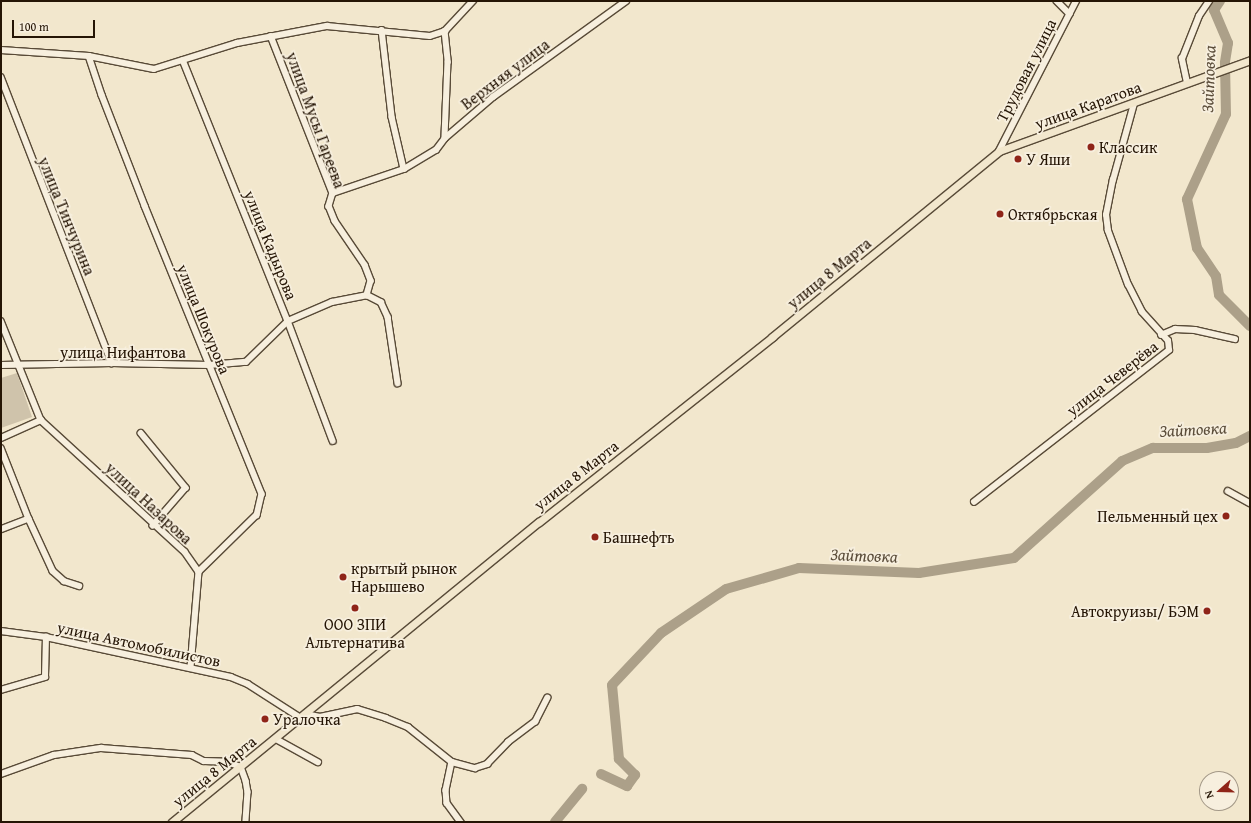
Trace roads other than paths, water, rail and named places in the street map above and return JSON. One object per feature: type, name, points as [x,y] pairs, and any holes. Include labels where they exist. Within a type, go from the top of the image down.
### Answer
[{"type":"main road","name":"улица Каратова","points":[[999,152],[1134,104],[1250,60]]},
{"type":"main road","name":"улица 8 Марта","points":[[172,822],[276,739],[539,522],[778,332],[999,152]]},
{"type":"street","points":[[1,50],[89,56],[154,69],[237,43],[327,26],[382,30],[430,36],[445,31],[473,1]]},
{"type":"street","name":"Верхняя улица","points":[[333,193],[404,169],[436,150],[445,138],[493,97],[626,1]]},
{"type":"street","points":[[1057,1],[1070,14]]},
{"type":"street","name":"Трудовая улица","points":[[999,152],[1076,1]]},
{"type":"street","points":[[1187,83],[1182,59],[1199,16],[1209,1]]},
{"type":"street","points":[[382,30],[392,117],[404,169]]},
{"type":"street","points":[[445,31],[448,62],[445,138]]},
{"type":"street","name":"улица Мусы Гареева","points":[[271,36],[333,193],[329,206],[334,221],[365,265],[371,281],[367,295]]},
{"type":"street","name":"улица Шокурова","points":[[89,56],[102,95],[209,366],[262,494],[257,515],[199,572]]},
{"type":"street","name":"улица Кадырова","points":[[183,60],[288,322],[333,441]]},
{"type":"street","name":"улица Тинчурина","points":[[1,77],[112,363]]},
{"type":"street","name":"улица Чеверёва","points":[[974,502],[1169,350],[1168,341],[1161,335],[1142,312],[1108,231],[1106,215],[1113,180],[1134,104]]},
{"type":"street","points":[[367,295],[381,302],[388,317],[398,382]]},
{"type":"street","name":"улица Нифантова","points":[[1,365],[112,363],[209,366],[246,362],[288,322],[332,302],[367,295]]},
{"type":"street","points":[[1,321],[41,420],[1,438]]},
{"type":"street","points":[[1161,335],[1175,329],[1195,330],[1235,339]]},
{"type":"street","name":"улица Назарова","points":[[41,420],[153,526],[185,552],[199,572]]},
{"type":"street","points":[[141,433],[186,488],[153,526]]},
{"type":"street","points":[[1,448],[29,519],[53,571],[64,581],[79,586]]},
{"type":"street","points":[[1228,491],[1250,503]]},
{"type":"street","points":[[1,530],[29,519]]},
{"type":"street","points":[[191,668],[199,572]]},
{"type":"street","points":[[1,631],[46,637]]},
{"type":"street","name":"улица Автомобилистов","points":[[1,690],[45,677],[46,637],[191,668],[248,684],[303,716]]},
{"type":"street","points":[[303,716],[320,717],[357,709],[408,727],[452,762],[475,768],[487,764],[508,742],[535,722],[547,698]]},
{"type":"street","points":[[276,739],[318,762]]},
{"type":"street","points":[[1,774],[54,755],[101,748],[192,755],[204,761],[228,762],[241,767],[248,792],[246,822]]},
{"type":"street","points":[[452,762],[446,790],[447,803],[461,822]]},
{"type":"waterway","name":"Зайтовка","points":[[1220,1],[1214,10],[1228,43],[1225,63],[1226,114],[1187,199],[1197,248],[1216,276],[1219,295],[1250,326]]},
{"type":"waterway","name":"Зайтовка","points":[[601,774],[627,786],[635,775],[619,759],[612,685],[661,633],[726,589],[799,568],[919,573],[1014,558],[1122,461],[1153,448],[1207,448],[1236,443],[1250,436]]},
{"type":"waterway","name":"Зайтовка","points":[[555,822],[582,789]]},
{"type":"place","name":"Классик","points":[[1091,147]]},
{"type":"place","name":"У Яши","points":[[1018,159]]},
{"type":"place","name":"Октябрьская","points":[[1000,214]]},
{"type":"place","name":"Пельменный цех","points":[[1226,516]]},
{"type":"place","name":"Башнефть","points":[[595,537]]},
{"type":"place","name":"крытый рынок Нарышево","points":[[343,577]]},
{"type":"place","name":"ООО ЗПИ Альтернатива","points":[[355,608]]},
{"type":"place","name":"Автокруизы/ БЭМ","points":[[1207,611]]},
{"type":"place","name":"Уралочка","points":[[265,719]]}]
